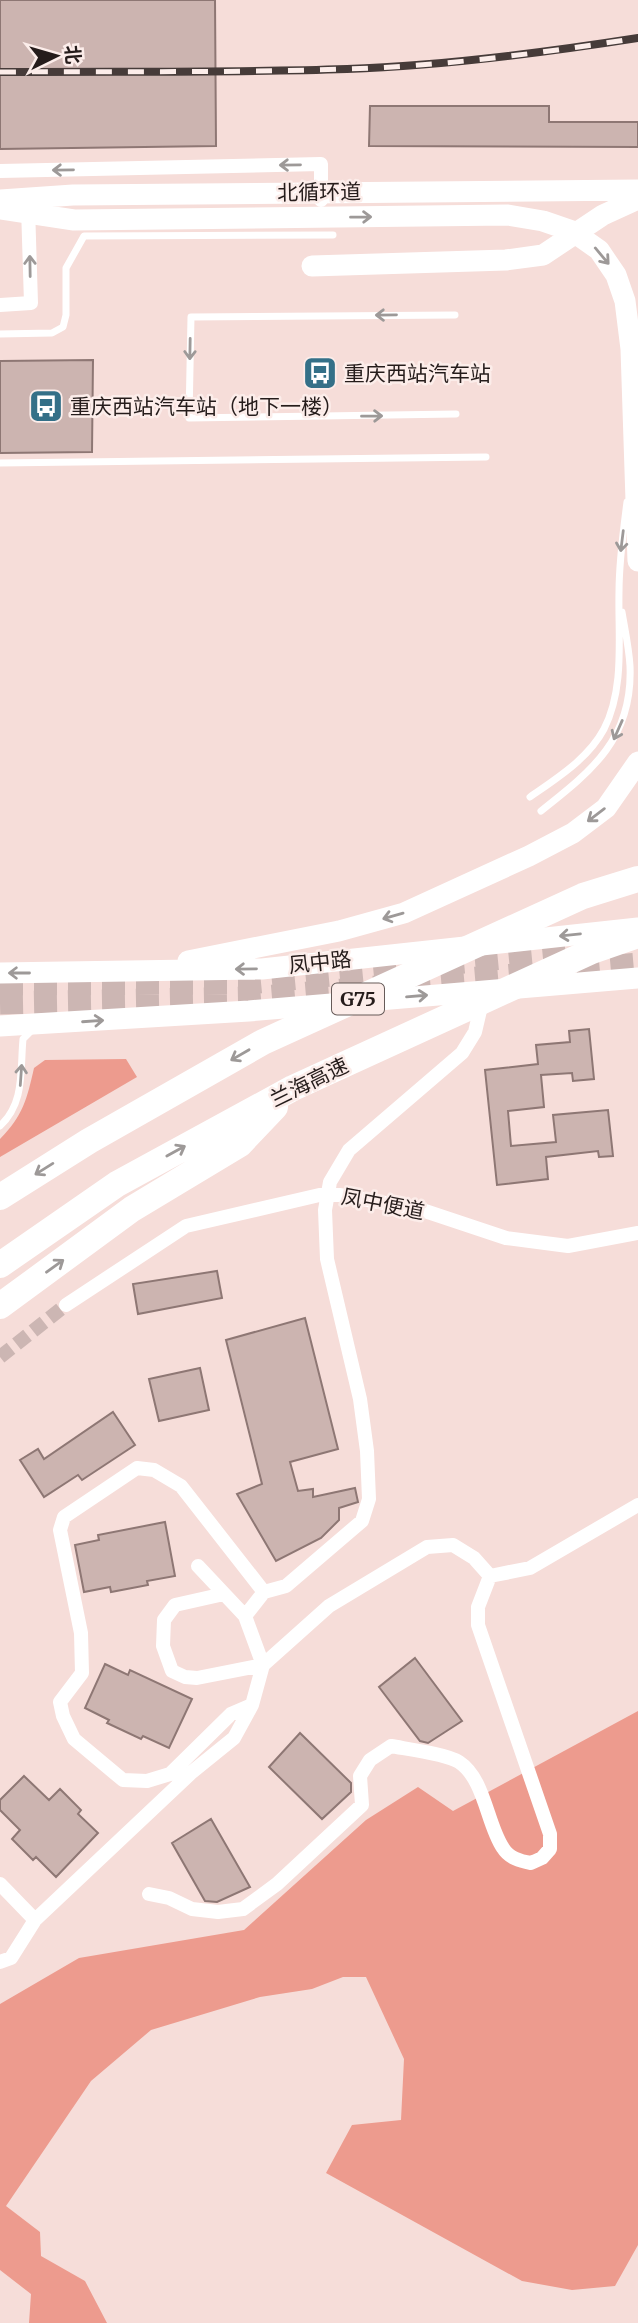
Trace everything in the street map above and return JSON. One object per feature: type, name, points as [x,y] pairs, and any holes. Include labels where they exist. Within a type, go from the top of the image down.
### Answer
[{"type":"highway","name":"G75","points":[[0,1197],[89,1141],[263,1042],[583,896],[638,879]]},
{"type":"highway","name":"兰海高速","points":[[0,1265],[117,1184],[293,1088],[592,951],[638,935]]},
{"type":"highway","points":[[0,1306],[132,1209],[240,1144],[293,1088]]},
{"type":"main road","name":"北循环道","points":[[0,200],[73,195],[638,197]]},
{"type":"main road","points":[[312,266],[506,260],[543,255],[603,215],[638,197]]},
{"type":"main road","points":[[0,209],[74,220],[508,215],[543,221],[572,231],[599,250],[616,275],[625,301],[631,349],[638,561]]},
{"type":"main road","points":[[130,972],[339,931],[404,913],[573,833],[606,808],[638,762]]},
{"type":"main road","name":"凤中路","points":[[0,973],[262,969],[638,928]]},
{"type":"main road","name":"凤中路","points":[[0,1026],[249,1011],[638,978]]},
{"type":"street","points":[[0,172],[321,164],[321,202]]},
{"type":"street","points":[[0,305],[30,303],[28,206],[638,197]]},
{"type":"street","points":[[244,1616],[264,1592],[286,1586],[362,1521],[369,1499],[367,1451],[360,1399],[327,1259],[325,1210],[330,1182],[349,1150],[462,1053],[475,1032],[484,991]]},
{"type":"street","name":"凤中便道","points":[[66,1305],[186,1226],[328,1193],[419,1209],[506,1238],[568,1246],[638,1233]]},
{"type":"street","points":[[252,1705],[231,1714],[170,1773],[147,1781],[123,1780],[74,1739],[63,1716],[60,1702],[82,1673],[81,1633],[60,1530],[64,1517],[137,1468],[154,1471],[181,1486],[264,1592]]},
{"type":"street","points":[[490,1576],[530,1568],[638,1505]]},
{"type":"street","points":[[223,1594],[175,1605],[164,1620],[163,1646],[172,1671],[185,1677],[197,1678],[263,1665],[329,1606],[427,1548],[453,1545],[474,1558],[490,1576]]},
{"type":"street","points":[[0,1962],[10,1958],[35,1920],[192,1772],[233,1738],[252,1705],[263,1665],[244,1616],[198,1566]]},
{"type":"street","points":[[149,1894],[169,1898],[192,1909],[218,1912],[243,1909],[277,1884],[362,1805],[360,1776],[370,1760],[391,1746],[413,1749],[459,1762],[470,1774],[480,1792],[503,1849],[516,1860],[531,1863],[542,1857],[550,1849],[550,1834],[478,1625],[478,1607],[490,1576]]},
{"type":"street","points":[[0,1884],[35,1920]]},
{"type":"lane","points":[[0,334],[52,333],[63,327],[66,315],[66,268],[84,236],[333,235]]},
{"type":"lane","points":[[455,315],[191,317],[189,418],[456,414]]},
{"type":"lane","points":[[530,797],[563,774],[586,753],[603,729],[615,700],[620,551],[633,449]]},
{"type":"lane","points":[[0,463],[486,457]]},
{"type":"lane","points":[[541,811],[599,761],[618,734],[629,703],[630,666],[619,591]]},
{"type":"lane","points":[[0,1126],[8,1119],[18,1101],[23,1039],[39,1024]]},
{"type":"shaded area","points":[[126,1059],[137,1077],[0,1157],[0,1139],[14,1123],[23,1106],[34,1068],[45,1060]]},
{"type":"shaded area","points":[[638,1711],[638,2245],[615,2286],[572,2290],[522,2281],[326,2173],[352,2125],[401,2120],[404,2059],[366,1977],[343,1977],[312,1989],[260,1997],[151,2030],[91,2081],[6,2206],[40,2232],[41,2256],[85,2281],[107,2323],[29,2323],[31,2294],[0,2270],[0,2004],[79,1958],[244,1930],[366,1820],[418,1787],[453,1811]]},
{"type":"building","points":[[0,0],[215,0],[216,146],[0,149]]},
{"type":"building","points":[[370,106],[549,106],[549,122],[638,122],[638,147],[369,146]]},
{"type":"building","name":"重庆西站汽车站（地下一楼）","points":[[93,360],[92,452],[0,453],[0,361]]},
{"type":"building","points":[[589,1029],[594,1079],[573,1081],[572,1073],[541,1075],[544,1107],[508,1111],[511,1146],[556,1142],[553,1115],[608,1110],[613,1156],[599,1157],[598,1151],[546,1157],[548,1179],[497,1185],[485,1070],[538,1064],[536,1045],[570,1042],[569,1031]]},
{"type":"building","points":[[217,1271],[222,1298],[138,1314],[133,1284]]},
{"type":"building","points":[[305,1318],[338,1449],[290,1462],[298,1491],[313,1489],[313,1497],[355,1488],[358,1502],[339,1508],[339,1520],[321,1538],[276,1561],[237,1494],[262,1484],[226,1340]]},
{"type":"building","points":[[200,1368],[209,1410],[159,1421],[149,1379]]},
{"type":"building","points":[[113,1412],[135,1445],[82,1480],[78,1475],[44,1497],[20,1460],[38,1449],[44,1459]]},
{"type":"building","points":[[165,1522],[175,1576],[147,1581],[148,1585],[111,1592],[110,1587],[84,1592],[75,1545],[99,1540],[98,1535]]},
{"type":"building","points":[[415,1658],[462,1721],[428,1743],[420,1741],[379,1687]]},
{"type":"building","points":[[105,1664],[128,1675],[130,1670],[192,1699],[169,1748],[143,1736],[141,1739],[107,1723],[109,1720],[85,1708]]},
{"type":"building","points":[[300,1733],[351,1783],[351,1792],[322,1819],[269,1767]]},
{"type":"building","points":[[24,1776],[49,1800],[60,1789],[81,1810],[78,1814],[98,1833],[56,1877],[36,1857],[33,1860],[12,1839],[20,1830],[0,1810],[0,1800]]},
{"type":"building","points":[[211,1819],[250,1887],[217,1902],[205,1901],[172,1843]]},
{"type":"tunnel","points":[[0,984],[249,983],[586,950]]},
{"type":"tunnel","points":[[0,1003],[251,998],[638,964]]},
{"type":"tunnel","points":[[0,1357],[66,1305]]},
{"type":"railway","points":[[0,72],[260,71],[383,67],[493,58],[638,38]]},
{"type":"place","name":"重庆西站汽车站","points":[[320,373]]},
{"type":"place","name":"重庆西站汽车站（地下一楼）","points":[[46,406]]}]
